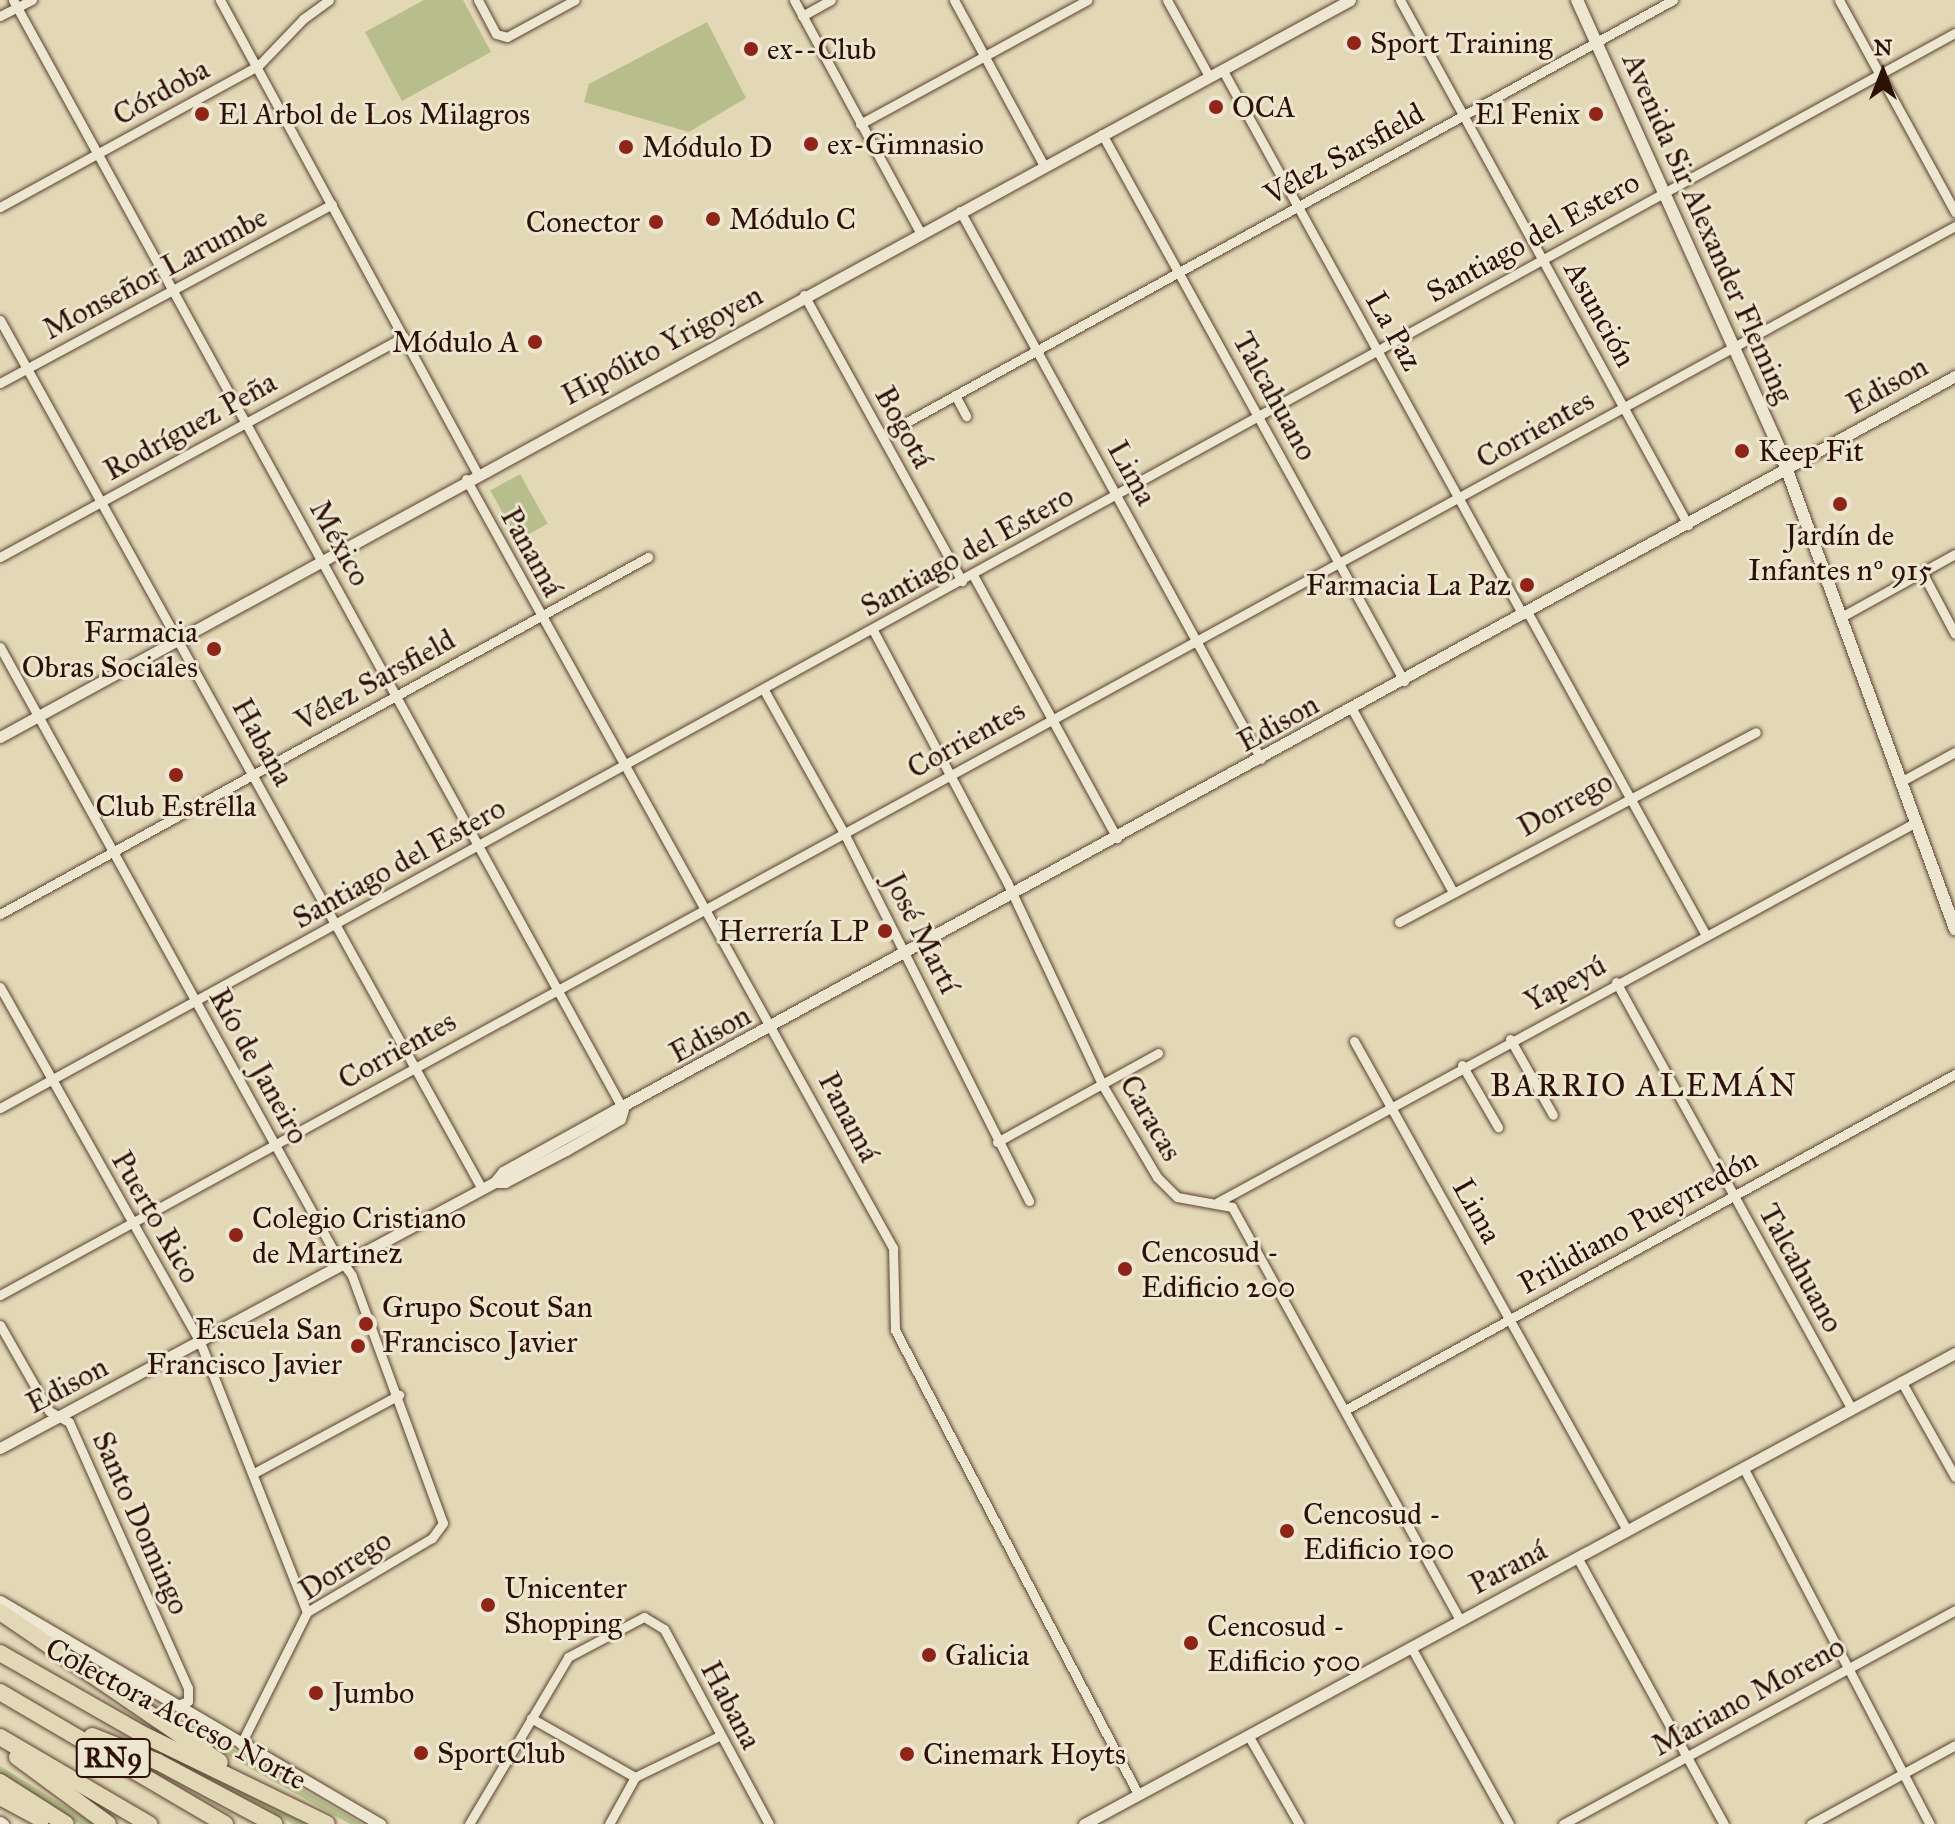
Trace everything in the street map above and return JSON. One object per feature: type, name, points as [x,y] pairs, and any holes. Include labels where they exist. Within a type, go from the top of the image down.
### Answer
[{"type":"highway","points":[[0,1612],[289,1806]]},
{"type":"highway","name":"Colectora Acceso Norte","points":[[0,1653],[144,1735],[327,1824]]},
{"type":"highway","name":"RN9","points":[[0,1692],[225,1824]]},
{"type":"highway","points":[[41,1716],[158,1762],[274,1824]]},
{"type":"highway","name":"RN9","points":[[0,1737],[149,1824]]},
{"type":"highway","points":[[0,1744],[108,1824]]},
{"type":"highway","points":[[0,1782],[66,1824]]},
{"type":"highway","points":[[0,1797],[49,1824]]},
{"type":"main road","name":"Avenida Sir Alexander Fleming","points":[[1577,0],[1735,347],[1786,468],[1843,616],[1955,929]]},
{"type":"street","points":[[0,16],[15,4],[32,0]]},
{"type":"street","points":[[220,0],[477,473]]},
{"type":"street","name":"Córdoba","points":[[0,207],[258,66],[303,19],[329,0]]},
{"type":"street","points":[[478,0],[496,34],[507,37],[575,0]]},
{"type":"street","points":[[794,0],[920,232]]},
{"type":"street","points":[[802,16],[831,0]]},
{"type":"street","points":[[954,0],[1044,166]]},
{"type":"street","points":[[860,124],[1087,0]]},
{"type":"street","points":[[1167,0],[1209,76]]},
{"type":"street","name":"Hipólito Yrigoyen","points":[[0,737],[466,479],[1350,0]]},
{"type":"street","name":"Asunción","points":[[1400,0],[1688,525]]},
{"type":"street","name":"Vélez Sarsfield","points":[[905,423],[1673,0]]},
{"type":"street","points":[[1839,0],[1955,212]]},
{"type":"street","name":"México","points":[[15,4],[100,153],[623,1109]]},
{"type":"street","name":"Santiago del Estero","points":[[0,1108],[624,768],[1955,33]]},
{"type":"street","name":"La Paz","points":[[1222,69],[1458,498],[1632,794],[1706,935]]},
{"type":"street","name":"Talcahuano","points":[[1102,134],[1404,681]]},
{"type":"street","name":"Monseñor Larumbe","points":[[0,383],[332,204]]},
{"type":"street","name":"Lima","points":[[960,211],[1261,759]]},
{"type":"street","name":"Corrientes","points":[[0,1295],[1955,226]]},
{"type":"street","name":"Bogotá","points":[[804,295],[962,581]]},
{"type":"street","name":"Habana","points":[[0,320],[482,1189]]},
{"type":"street","name":"Rodríguez Peña","points":[[0,557],[404,337]]},
{"type":"street","name":"Edison","points":[[0,1448],[495,1182],[505,1182],[581,1141],[620,1119],[623,1109],[1955,376]]},
{"type":"street","points":[[955,395],[966,416]]},
{"type":"street","name":"Panamá","points":[[466,479],[893,1248],[895,1330],[1138,1794]]},
{"type":"street","points":[[1843,616],[1955,554]]},
{"type":"street","name":"Vélez Sarsfield","points":[[0,914],[648,557]]},
{"type":"street","points":[[1922,572],[1955,634]]},
{"type":"street","points":[[973,575],[1117,838]]},
{"type":"street","name":"Caracas","points":[[873,630],[1013,894],[1103,1086],[1169,1193],[1193,1203],[1218,1202]]},
{"type":"street","name":"Río de Janeiro","points":[[0,647],[344,1263],[399,1395],[443,1523]]},
{"type":"street","name":"José Martí","points":[[764,690],[907,954],[997,1142],[1029,1201]]},
{"type":"street","points":[[1352,709],[1453,892]]},
{"type":"street","name":"Dorrego","points":[[1399,922],[1632,794],[1756,732]]},
{"type":"street","points":[[1902,781],[1955,752]]},
{"type":"street","name":"Yapeyú","points":[[1218,1202],[1462,1065],[1916,822]]},
{"type":"street","name":"Talcahuano","points":[[1616,982],[1851,1408]]},
{"type":"street","name":"Puerto Rico","points":[[0,987],[130,1224],[200,1342],[307,1612]]},
{"type":"street","points":[[1510,1039],[1553,1115]]},
{"type":"street","name":"Lima","points":[[1354,1041],[1627,1530]]},
{"type":"street","points":[[997,1142],[1158,1053]]},
{"type":"street","points":[[1462,1065],[1498,1127]]},
{"type":"street","name":"Prilidiano Pueyrredón","points":[[1345,1410],[1955,1074]]},
{"type":"street","points":[[1218,1202],[1232,1207],[1460,1620]]},
{"type":"street","name":"Santo Domingo","points":[[0,1325],[49,1411],[69,1422],[188,1688],[188,1701],[177,1705]]},
{"type":"street","name":"Paraná","points":[[1085,1824],[1955,1353]]},
{"type":"street","points":[[1901,1381],[1955,1477]]},
{"type":"street","points":[[254,1473],[399,1395]]},
{"type":"street","points":[[1743,1467],[1851,1667],[1930,1824]]},
{"type":"street","name":"Dorrego","points":[[241,1744],[307,1612],[432,1538],[443,1523]]},
{"type":"street","points":[[1577,1557],[1724,1824]]},
{"type":"street","points":[[0,1601],[380,1824]]},
{"type":"street","name":"Mariano Moreno","points":[[1563,1824],[1955,1610]]},
{"type":"street","name":"Habana","points":[[531,1718],[568,1657],[644,1617],[664,1629],[769,1824]]},
{"type":"street","points":[[1411,1647],[1509,1824]]},
{"type":"street","points":[[469,1824],[531,1718],[635,1777]]},
{"type":"street","points":[[1248,1735],[1299,1824]]},
{"type":"street","points":[[609,1824],[635,1777],[719,1736]]},
{"type":"street","points":[[1811,1824],[1955,1745]]},
{"type":"green space","points":[[424,0],[463,0],[491,52],[402,101],[365,32]]},
{"type":"green space","points":[[707,22],[746,98],[689,132],[584,102],[589,84]]},
{"type":"green space","points":[[520,474],[548,524],[518,540],[490,490]]},
{"type":"green space","points":[[86,1664],[362,1824],[350,1824],[221,1752]]},
{"type":"green space","points":[[134,1739],[260,1801],[307,1824],[293,1824]]},
{"type":"green space","points":[[0,1766],[95,1824],[80,1824],[0,1773]]},
{"type":"place","name":"Sport Training","points":[[1354,43]]},
{"type":"place","name":"ex--Club","points":[[751,49]]},
{"type":"place","name":"OCA","points":[[1216,107]]},
{"type":"place","name":"El Arbol de Los Milagros","points":[[202,114]]},
{"type":"place","name":"El Fenix","points":[[1596,114]]},
{"type":"place","name":"ex-Gimnasio","points":[[811,144]]},
{"type":"place","name":"Módulo D","points":[[626,147]]},
{"type":"place","name":"Módulo C","points":[[713,219]]},
{"type":"place","name":"Conector","points":[[656,222]]},
{"type":"place","name":"Módulo A","points":[[535,342]]},
{"type":"place","name":"Keep Fit","points":[[1742,451]]},
{"type":"place","name":"Jardín de Infantes nº 915","points":[[1840,504]]},
{"type":"place","name":"Farmacia La Paz","points":[[1527,585]]},
{"type":"place","name":"Farmacia Obras Sociales","points":[[214,649]]},
{"type":"place","name":"Club Estrella","points":[[176,775]]},
{"type":"place","name":"Herrería LP","points":[[885,931]]},
{"type":"place","name":"Colegio Cristiano de Martinez","points":[[236,1235]]},
{"type":"place","name":"Cencosud - Edificio 200","points":[[1125,1269]]},
{"type":"place","name":"Grupo Scout San Francisco Javier","points":[[366,1324]]},
{"type":"place","name":"Escuela San Francisco Javier","points":[[358,1346]]},
{"type":"place","name":"Cencosud - Edificio 100","points":[[1287,1531]]},
{"type":"place","name":"Unicenter Shopping","points":[[488,1605]]},
{"type":"place","name":"Cencosud - Edificio 500","points":[[1191,1643]]},
{"type":"place","name":"Galicia","points":[[929,1655]]},
{"type":"place","name":"Jumbo","points":[[316,1693]]},
{"type":"place","name":"SportClub","points":[[421,1753]]},
{"type":"place","name":"Cinemark Hoyts","points":[[907,1754]]},
{"type":"district","name":"BARRIO ALEMÁN","points":[[1644,1086]]}]
